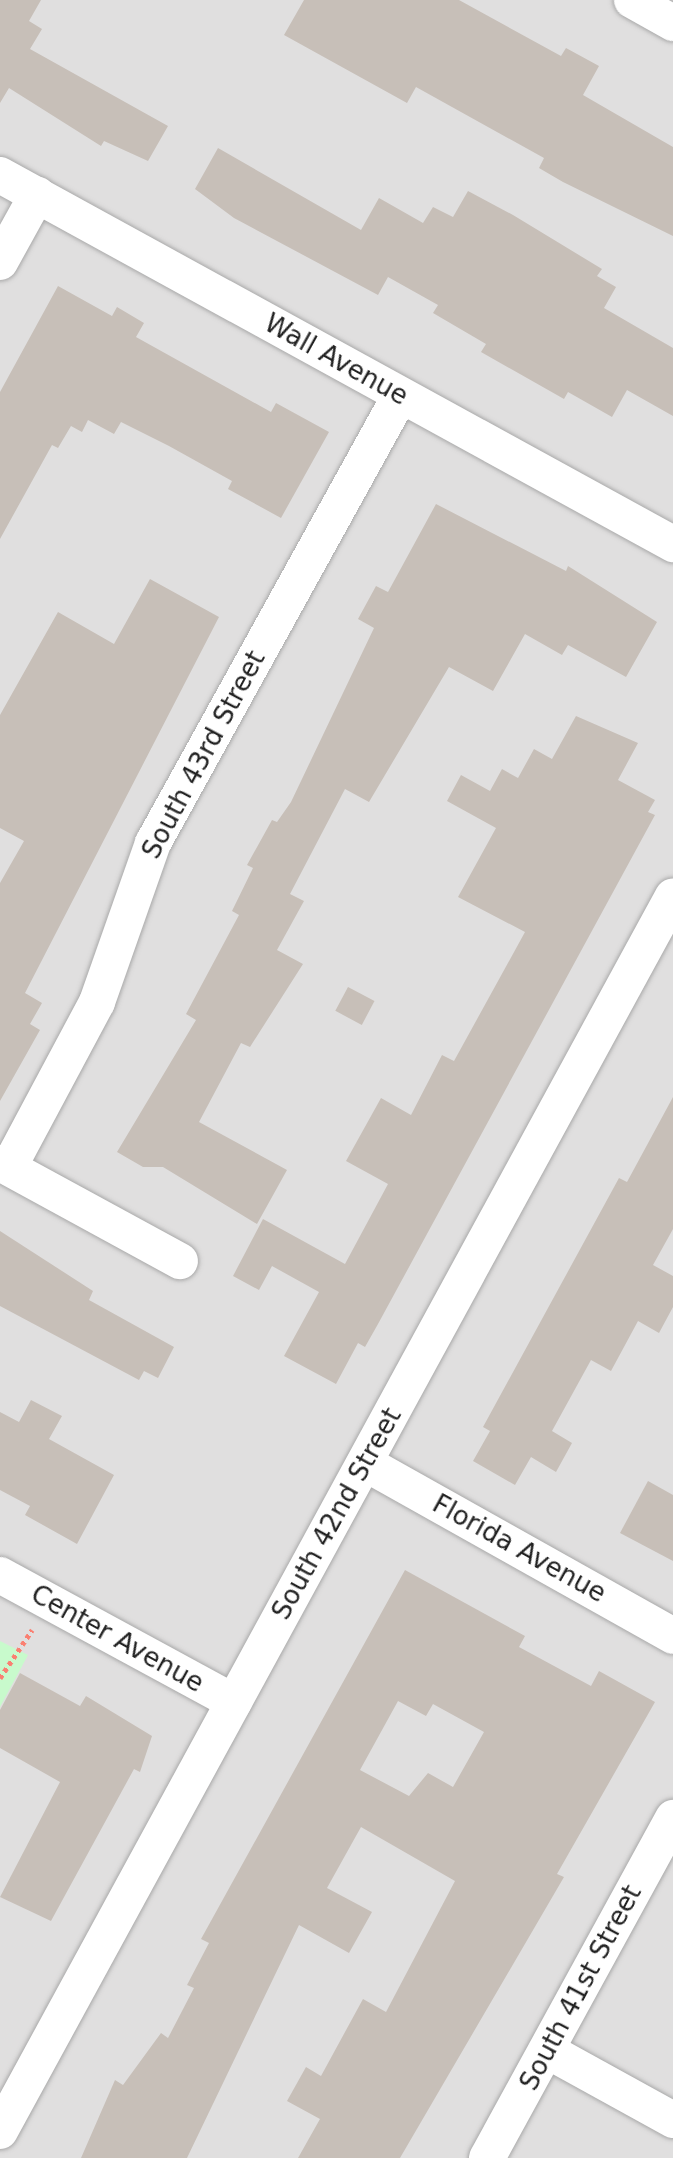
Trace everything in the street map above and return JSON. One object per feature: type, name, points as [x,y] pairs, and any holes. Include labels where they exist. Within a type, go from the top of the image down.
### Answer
[{"type":"street","points":[[632,0],[673,23]]},
{"type":"street","name":"Wall Avenue","points":[[0,175],[673,544]]},
{"type":"street","points":[[0,262],[37,195]]},
{"type":"street","name":"South 43rd Street","points":[[4,1165],[97,1002],[153,843],[400,396]]},
{"type":"street","name":"South 42nd Street","points":[[0,2131],[673,896]]},
{"type":"street","points":[[4,1165],[180,1261]]},
{"type":"street","name":"Florida Avenue","points":[[365,1463],[673,1636]]},
{"type":"street","name":"Center Avenue","points":[[0,1575],[234,1702]]},
{"type":"street","name":"South 41st Street","points":[[487,2158],[673,1818]]},
{"type":"street","points":[[548,2051],[673,2120]]},
{"type":"path","points":[[0,1678],[48,1601]]},
{"type":"shaded area","points":[[0,0],[673,0],[673,2158],[0,2158]]},
{"type":"green space","points":[[0,1641],[28,1655],[0,1707]]},
{"type":"building","points":[[0,0],[41,0],[29,21],[42,29],[30,49],[168,126],[148,161],[104,141],[101,146],[9,88],[0,103]]},
{"type":"building","points":[[304,0],[459,0],[561,56],[566,48],[599,66],[583,95],[673,147],[673,236],[563,182],[539,168],[544,158],[416,87],[407,103],[284,35]]},
{"type":"building","points":[[218,148],[361,230],[379,198],[423,223],[433,207],[453,217],[468,191],[513,215],[602,269],[597,276],[616,287],[604,308],[673,348],[673,416],[627,390],[612,417],[568,392],[564,399],[481,352],[486,344],[433,313],[438,305],[388,277],[378,295],[234,218],[195,189]]},
{"type":"building","points":[[58,286],[112,316],[117,307],[144,323],[136,337],[271,412],[276,403],[329,432],[281,518],[228,489],[232,481],[169,446],[121,422],[114,434],[88,420],[82,432],[71,426],[58,448],[52,445],[0,539],[0,392]]},
{"type":"building","points":[[436,504],[566,571],[568,566],[657,622],[626,677],[568,645],[562,655],[525,634],[493,691],[449,667],[369,802],[345,789],[290,894],[304,901],[277,950],[303,964],[250,1047],[241,1043],[199,1122],[287,1170],[257,1224],[163,1167],[143,1167],[117,1152],[196,1020],[186,1014],[239,915],[232,911],[253,868],[247,865],[272,820],[277,822],[291,802],[374,628],[358,619],[376,586],[388,592]]},
{"type":"building","points":[[150,579],[219,617],[25,993],[42,1003],[30,1024],[40,1030],[0,1101],[0,883],[24,841],[0,828],[0,715],[58,612],[114,644]]},
{"type":"building","points":[[576,716],[638,743],[618,780],[655,800],[648,812],[655,815],[378,1324],[365,1347],[358,1343],[336,1384],[284,1356],[319,1292],[272,1266],[259,1290],[233,1276],[263,1219],[345,1264],[388,1184],[346,1161],[381,1098],[411,1115],[442,1055],[454,1061],[525,932],[458,897],[496,828],[447,801],[461,775],[490,791],[502,769],[518,778],[534,749],[552,759]]},
{"type":"building","points":[[348,987],[374,1001],[362,1025],[335,1011]]},
{"type":"building","points":[[673,1097],[673,1229],[653,1265],[673,1276],[673,1307],[659,1333],[638,1321],[611,1371],[591,1360],[552,1431],[572,1443],[556,1472],[531,1457],[515,1485],[473,1461],[490,1431],[483,1427],[619,1178],[627,1182]]},
{"type":"building","points":[[0,1231],[93,1291],[89,1300],[174,1347],[158,1378],[144,1371],[139,1380],[0,1306]]},
{"type":"building","points":[[31,1400],[62,1416],[49,1439],[114,1475],[77,1544],[25,1515],[30,1506],[0,1490],[0,1412],[19,1422]]},
{"type":"building","points":[[648,1481],[673,1495],[673,1561],[620,1533]]},
{"type":"building","points":[[405,1570],[525,1636],[519,1647],[591,1686],[599,1671],[655,1702],[557,1874],[564,1877],[400,2158],[298,2158],[320,2119],[287,2101],[306,2067],[321,2076],[363,1999],[386,2012],[455,1881],[361,1827],[327,1888],[372,1912],[349,1953],[299,1925],[187,2158],[81,2158],[115,2080],[123,2085],[161,2033],[168,2038],[194,1988],[187,1985],[209,1943],[201,1939]],"holes":[[[398,1701],[426,1716],[433,1704],[484,1732],[453,1787],[428,1773],[409,1796],[360,1770]]]},
{"type":"building","points":[[20,1673],[80,1706],[86,1696],[152,1736],[140,1772],[134,1769],[51,1921],[0,1897],[60,1782],[0,1748],[0,1710]]}]
